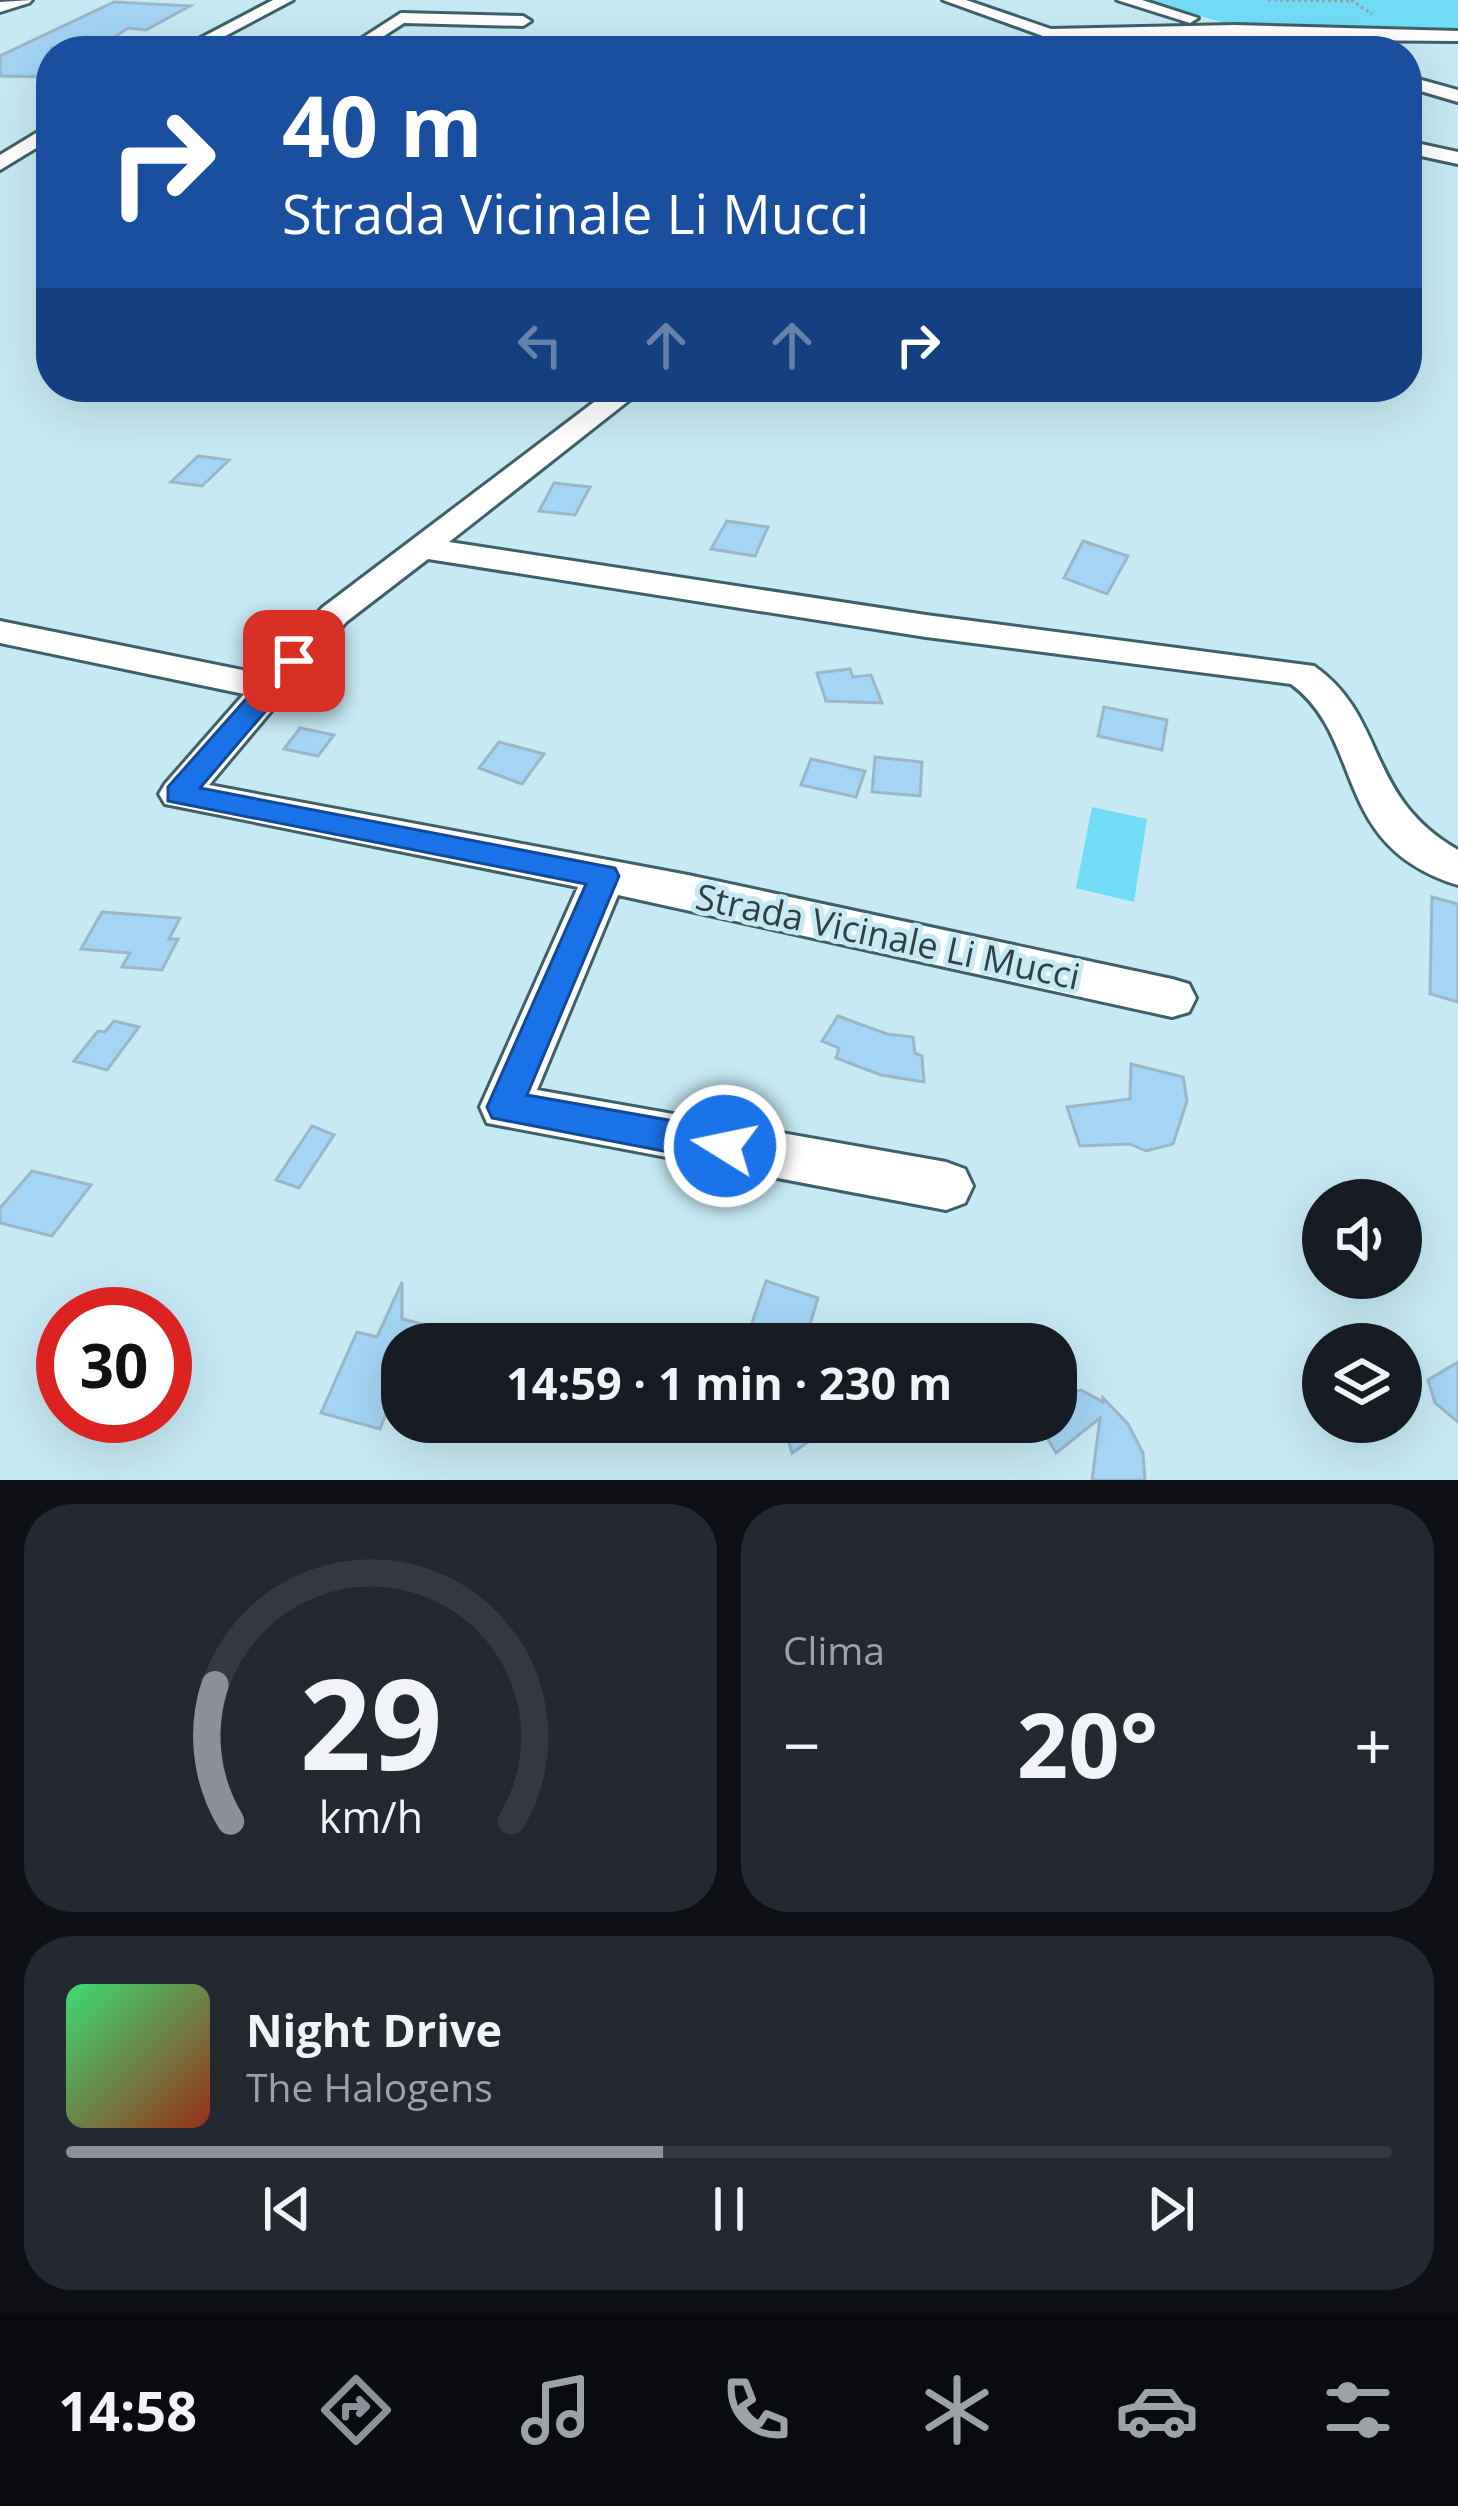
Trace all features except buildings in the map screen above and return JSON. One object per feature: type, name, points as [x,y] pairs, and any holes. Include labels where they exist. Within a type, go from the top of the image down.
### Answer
[{"type":"street","points":[[0,7],[24,0]]},
{"type":"street","points":[[214,36],[285,0]]},
{"type":"street","points":[[951,0],[1058,35],[1234,30],[1458,37]]},
{"type":"street","points":[[1125,0],[1254,36]]},
{"type":"street","points":[[372,36],[401,18],[523,21]]},
{"type":"street","points":[[1380,19],[1403,34]]},
{"type":"street","points":[[1422,85],[1458,96]]},
{"type":"street","points":[[0,164],[36,140]]},
{"type":"street","points":[[1422,150],[1458,158]]},
{"type":"street","name":"Strada Vicinale Li Mucci","points":[[612,402],[334,615],[178,794],[604,876],[1172,998]]},
{"type":"street","points":[[422,548],[926,626],[1301,674],[1322,686],[1336,707],[1382,810],[1425,852],[1458,869]]},
{"type":"street","points":[[0,632],[271,688]]},
{"type":"street","points":[[604,876],[505,1107],[946,1186]]},
{"type":"path","points":[[1268,0],[1352,0],[1380,19]]},
{"type":"shaded area","points":[[1144,0],[1458,0],[1458,34],[1236,26]]},
{"type":"shaded area","points":[[1092,807],[1147,819],[1134,902],[1076,888]]},
{"type":"route","points":[[294,661],[178,794],[604,876],[505,1107],[725,1146]]}]
